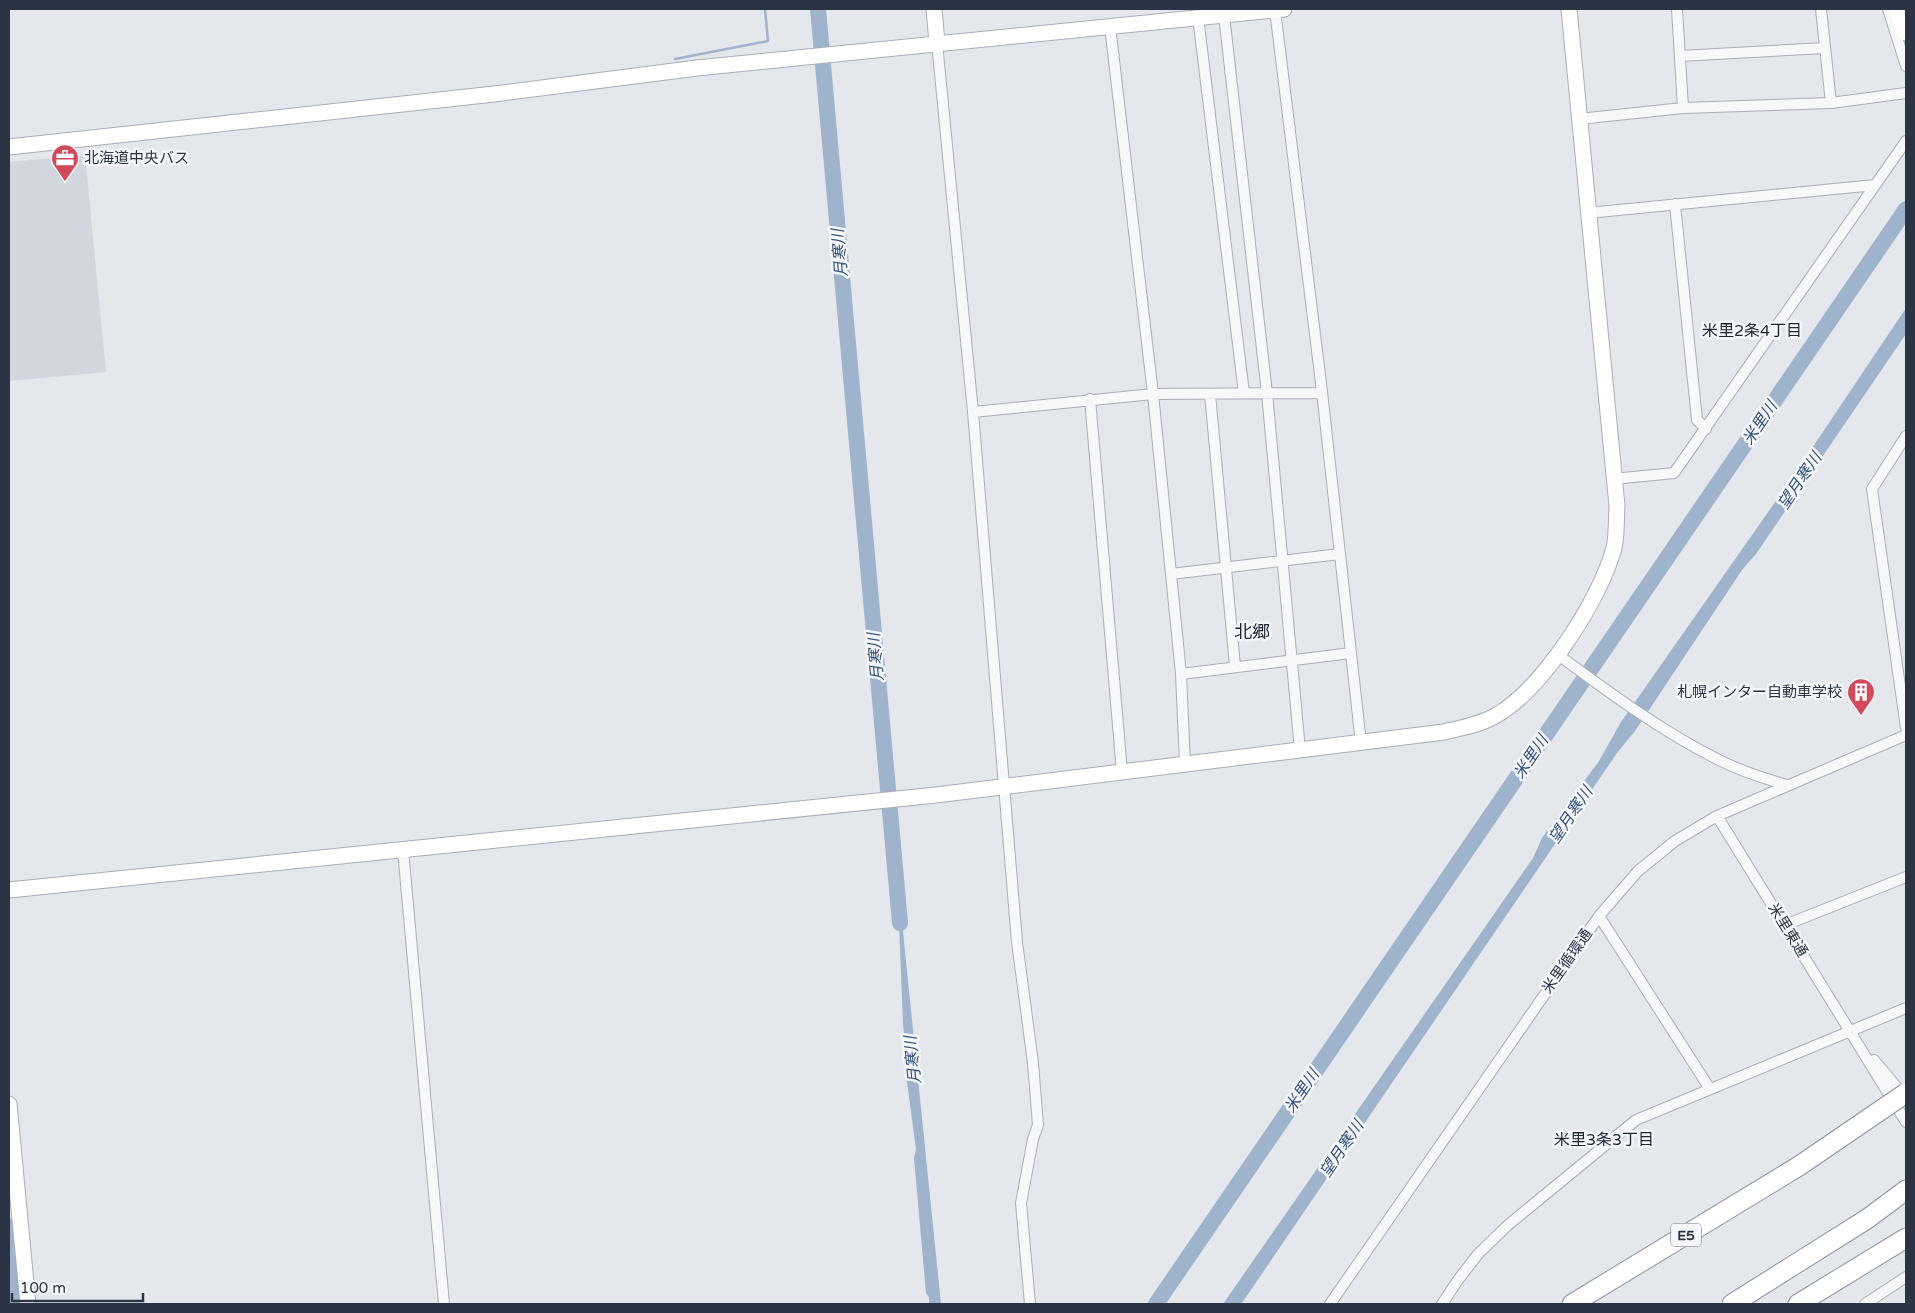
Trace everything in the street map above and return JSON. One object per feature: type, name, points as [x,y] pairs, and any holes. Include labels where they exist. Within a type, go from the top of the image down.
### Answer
[{"type":"highway","points":[[1899,9],[1906,31]]},
{"type":"highway","name":"E5","points":[[1572,1304],[1805,1163],[1906,1093]]},
{"type":"highway","points":[[1805,1163],[1866,1130],[1906,1104]]},
{"type":"highway","points":[[1732,1304],[1867,1219],[1906,1190]]},
{"type":"highway","points":[[1754,1304],[1874,1230],[1906,1207]]},
{"type":"highway","points":[[1798,1304],[1906,1240]]},
{"type":"street","points":[[934,9],[973,412],[1017,942],[1033,1064],[1038,1125],[1033,1139],[1020,1203],[1030,1304]]},
{"type":"street","points":[[9,147],[494,94],[696,68],[1198,17],[1219,13],[1279,9],[1361,743]]},
{"type":"street","points":[[9,890],[1003,787],[1444,732],[1476,724],[1495,716],[1529,690],[1557,654],[1603,581],[1614,546],[1617,506],[1570,9]]},
{"type":"street","points":[[1677,9],[1683,108]]},
{"type":"street","points":[[1821,9],[1831,102]]},
{"type":"street","points":[[1888,9],[1906,66]]},
{"type":"street","points":[[1219,13],[1267,393],[1284,560],[1290,660],[1300,750]]},
{"type":"street","points":[[1198,17],[1244,394]]},
{"type":"street","points":[[1110,26],[1153,394],[1181,674],[1185,764]]},
{"type":"street","points":[[1680,56],[1825,48]]},
{"type":"street","points":[[1579,119],[1683,108],[1831,102],[1906,93]]},
{"type":"street","points":[[1614,479],[1674,473],[1906,141]]},
{"type":"street","points":[[1588,213],[1875,186]]},
{"type":"street","points":[[1675,204],[1697,420],[1706,429]]},
{"type":"street","points":[[973,412],[1153,394],[1322,392]]},
{"type":"street","points":[[1210,394],[1235,666]]},
{"type":"street","points":[[1090,399],[1122,772]]},
{"type":"street","points":[[1906,436],[1872,488],[1906,728]]},
{"type":"street","points":[[1171,574],[1340,554]]},
{"type":"street","points":[[1181,674],[1351,653]]},
{"type":"street","points":[[1557,654],[1666,729],[1715,758],[1750,774],[1787,785]]},
{"type":"street","name":"米里循環通","points":[[1330,1304],[1599,916],[1638,870],[1675,841],[1716,816],[1906,736]]},
{"type":"street","name":"米里東通","points":[[1716,816],[1860,1045],[1906,1122]]},
{"type":"street","points":[[404,850],[444,1304]]},
{"type":"street","points":[[1785,925],[1906,877]]},
{"type":"street","points":[[1599,916],[1710,1089]]},
{"type":"street","points":[[1442,1304],[1478,1254],[1508,1225],[1636,1120],[1906,1008]]},
{"type":"street","name":"米里東通","points":[[1860,1045],[1906,1099]]},
{"type":"street","points":[[9,1104],[28,1304]]},
{"type":"street","points":[[1870,1303],[1906,1276]]},
{"type":"shaded area","points":[[85,155],[106,372],[9,381],[9,162]]},
{"type":"water","name":"望月寒川","points":[[1906,308],[1906,334],[1756,554],[1742,570],[1635,731],[1617,753],[1244,1300],[1241,1304],[1223,1304],[1533,858],[1542,838],[1599,761],[1621,722],[1794,475]]},
{"type":"water","points":[[897,873],[941,1304],[929,1304],[929,1297],[926,1293],[914,1158],[916,1149],[906,1075],[908,1066],[903,1024]]},
{"type":"waterway","points":[[675,59],[768,41],[765,9]]},
{"type":"waterway","name":"月寒川","points":[[818,9],[900,923]]},
{"type":"waterway","name":"米里川","points":[[1156,1304],[1906,209]]},
{"type":"waterway","points":[[9,1226],[17,1304]]},
{"type":"place","name":"北海道中央バス","points":[[65,182]]},
{"type":"place","name":"札幌インター自動車学校","points":[[1861,716]]},
{"type":"district","name":"米里2条4丁目","points":[[1752,331]]},
{"type":"district","name":"北郷","points":[[1252,632]]},
{"type":"district","name":"米里3条3丁目","points":[[1604,1140]]}]
